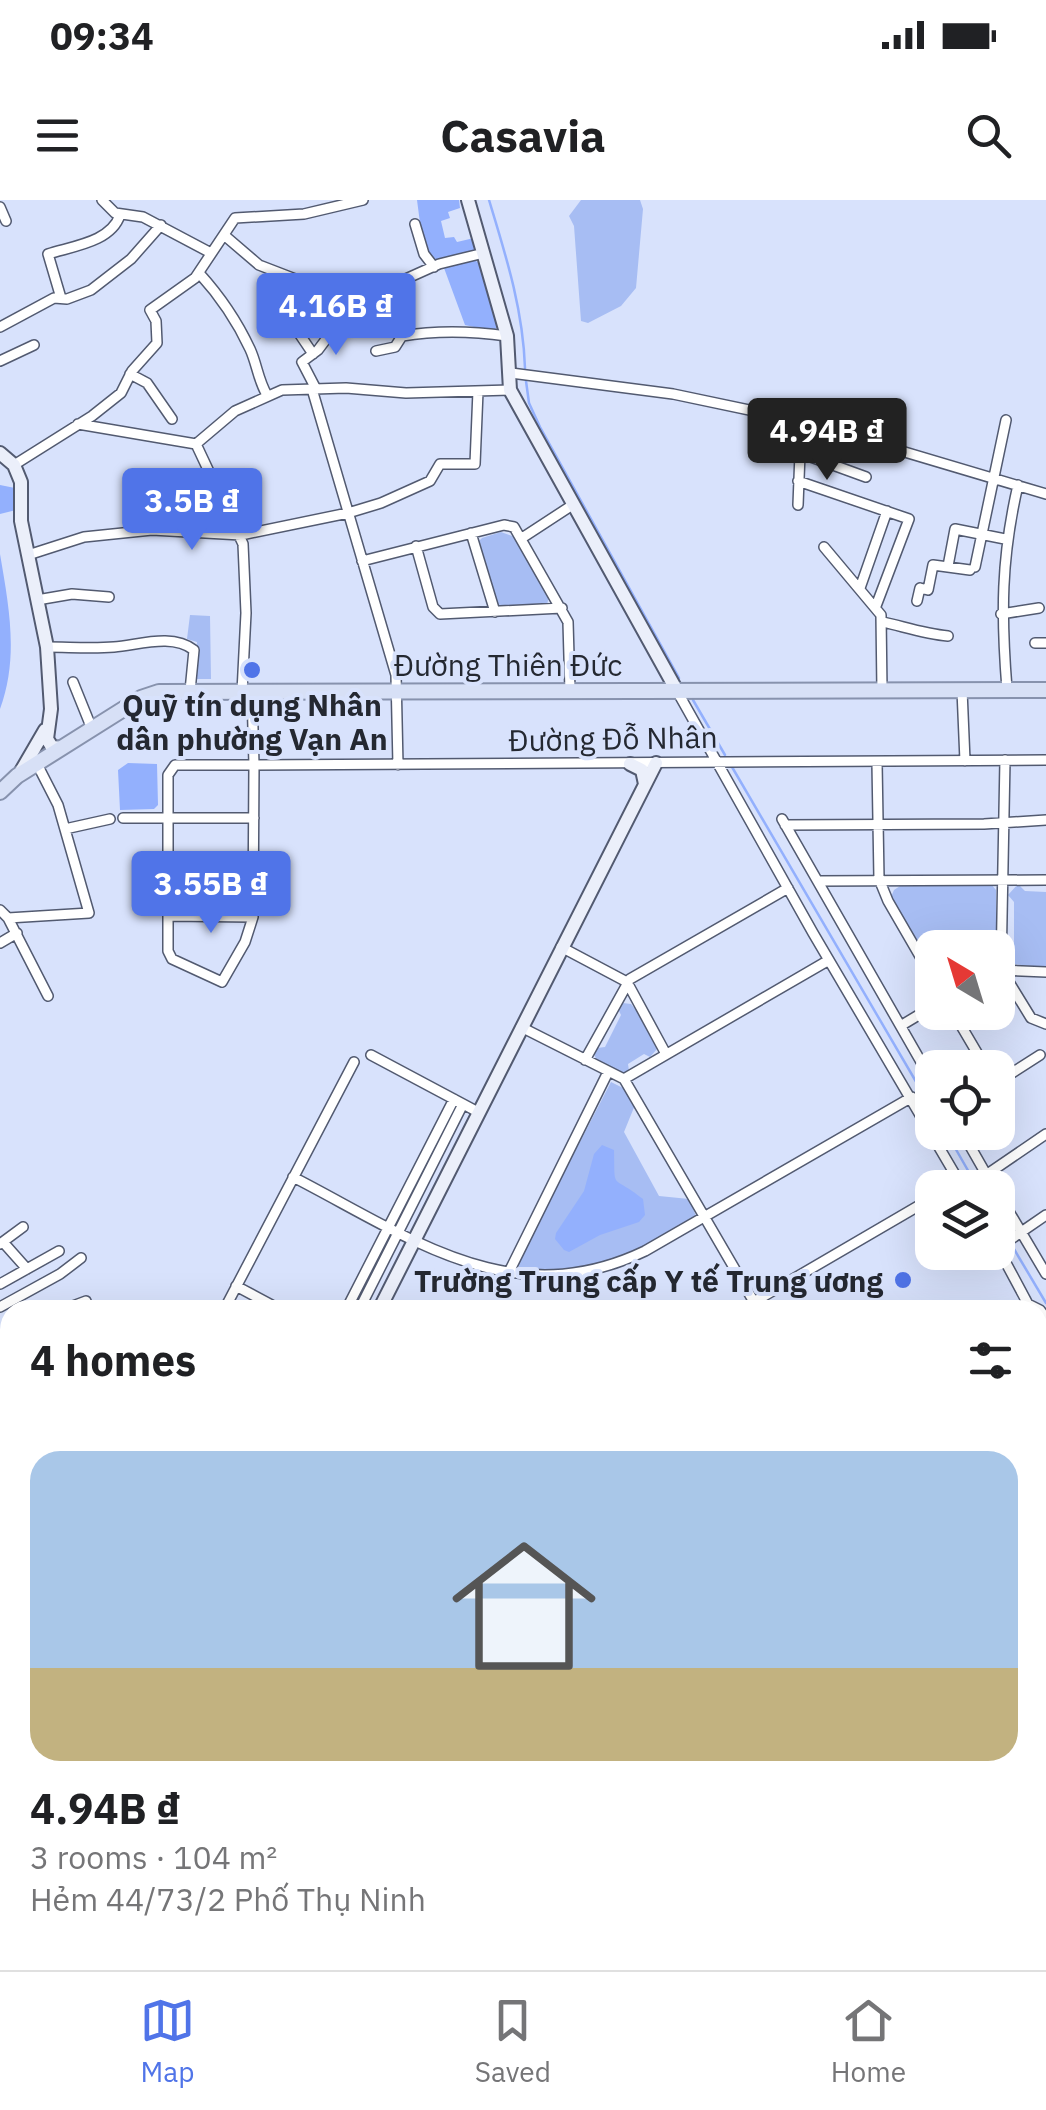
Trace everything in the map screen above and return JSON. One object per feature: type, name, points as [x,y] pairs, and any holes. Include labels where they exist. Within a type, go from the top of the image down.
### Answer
[{"type":"main road","name":"Đường Thiên Đức","points":[[0,792],[17,776],[146,695],[190,690],[1046,690]]},
{"type":"street","points":[[102,200],[108,210],[120,215],[132,213],[161,225],[211,253]]},
{"type":"street","points":[[14,465],[121,393],[130,374],[158,343],[156,321],[150,310],[199,273],[235,218],[304,214],[363,200]]},
{"type":"street","points":[[468,200],[507,336],[510,390],[715,761],[915,1101]]},
{"type":"street","points":[[0,208],[6,221]]},
{"type":"street","points":[[61,298],[48,254],[106,234],[115,227],[120,215]]},
{"type":"street","points":[[414,224],[424,254],[434,268]]},
{"type":"street","points":[[0,327],[54,298],[91,290],[108,280],[161,225]]},
{"type":"street","points":[[224,234],[259,265],[342,297],[390,286],[484,253]]},
{"type":"street","points":[[199,273],[215,290],[246,342],[267,395]]},
{"type":"street","points":[[290,320],[313,354]]},
{"type":"street","points":[[339,322],[302,362],[314,389],[394,666],[398,765]]},
{"type":"street","points":[[376,351],[395,347],[402,336],[415,334],[466,330],[507,336]]},
{"type":"street","points":[[0,361],[34,345]]},
{"type":"street","points":[[510,373],[673,394],[796,420],[1046,494]]},
{"type":"street","points":[[130,374],[146,384],[172,419]]},
{"type":"street","points":[[78,424],[196,444],[235,411],[282,390],[510,390]]},
{"type":"street","points":[[28,555],[84,537],[152,530],[241,536],[381,504],[430,481],[440,464],[475,464],[478,391]]},
{"type":"street","points":[[796,420],[800,454],[798,505]]},
{"type":"street","points":[[917,601],[920,588],[928,590],[933,565],[973,568],[1006,420]]},
{"type":"street","points":[[169,817],[170,956],[222,982],[245,942],[253,917],[254,765],[241,536],[196,444]]},
{"type":"street","points":[[0,453],[14,465],[21,482],[21,522],[47,647],[48,742],[52,747],[62,748]]},
{"type":"street","points":[[800,454],[866,477]]},
{"type":"street","points":[[798,481],[909,519],[876,606]]},
{"type":"street","points":[[1007,689],[1002,614],[1005,539],[1018,485]]},
{"type":"street","points":[[522,538],[574,504]]},
{"type":"street","points":[[860,588],[887,511]]},
{"type":"street","points":[[362,561],[510,525],[522,538],[562,608],[570,632],[570,692]]},
{"type":"street","points":[[948,566],[953,531],[1005,539]]},
{"type":"street","points":[[470,533],[496,612]]},
{"type":"street","points":[[416,546],[436,612],[444,615],[562,608]]},
{"type":"street","points":[[824,548],[876,606],[882,622],[882,691]]},
{"type":"street","points":[[38,600],[72,594],[109,597]]},
{"type":"street","points":[[1002,614],[1038,608]]},
{"type":"street","points":[[882,622],[900,624],[923,634],[948,636]]},
{"type":"street","points":[[47,647],[187,644],[194,650],[190,690]]},
{"type":"street","points":[[73,682],[92,729]]},
{"type":"street","points":[[962,690],[965,761]]},
{"type":"street","points":[[17,776],[50,719]]},
{"type":"street","points":[[1001,930],[1005,760]]},
{"type":"street","name":"Đường Đỗ Nhân","points":[[169,817],[168,775],[172,766],[1046,760]]},
{"type":"street","points":[[384,1300],[656,763]]},
{"type":"street","points":[[877,763],[879,879],[915,948]]},
{"type":"street","points":[[8,918],[88,913],[58,805],[38,764]]},
{"type":"street","points":[[630,764],[642,770],[645,785]]},
{"type":"street","points":[[123,818],[254,818]]},
{"type":"street","points":[[65,829],[110,820]]},
{"type":"street","points":[[915,1050],[784,822],[1046,820]]},
{"type":"street","points":[[818,881],[1046,880]]},
{"type":"street","points":[[584,1060],[627,982],[639,971],[788,888]]},
{"type":"street","points":[[0,910],[17,933],[48,996]]},
{"type":"street","points":[[170,916],[253,917]]},
{"type":"street","points":[[0,944],[17,933]]},
{"type":"street","points":[[562,947],[627,982],[666,1054]]},
{"type":"street","points":[[624,1079],[830,960]]},
{"type":"street","points":[[1015,971],[1046,972]]},
{"type":"street","points":[[1015,994],[1031,1018],[1046,1024]]},
{"type":"street","points":[[902,1025],[915,1018]]},
{"type":"street","points":[[521,1028],[624,1079],[753,1300]]},
{"type":"street","points":[[371,1055],[478,1112]]},
{"type":"street","points":[[1015,1071],[1040,1055]]},
{"type":"street","points":[[229,1300],[354,1062]]},
{"type":"street","points":[[508,1274],[608,1072]]},
{"type":"street","points":[[292,1177],[481,1268],[508,1274],[555,1276],[596,1270],[645,1251],[912,1097]]},
{"type":"street","points":[[363,1300],[458,1101]]},
{"type":"street","points":[[993,1170],[1046,1134]]},
{"type":"street","points":[[757,1300],[915,1208]]},
{"type":"street","points":[[1015,1237],[1046,1215]]},
{"type":"street","points":[[1015,1226],[1046,1274]]},
{"type":"street","points":[[24,1227],[1,1244],[26,1269]]},
{"type":"street","points":[[352,1300],[394,1229]]},
{"type":"street","points":[[0,1284],[59,1251]]},
{"type":"street","points":[[9,1300],[60,1274],[81,1258]]},
{"type":"street","points":[[1010,1270],[1023,1300]]},
{"type":"street","points":[[236,1286],[263,1300]]},
{"type":"shaded area","points":[[417,200],[459,200],[460,208],[448,212],[450,218],[441,221],[445,238],[454,237],[457,242],[474,238],[477,250],[434,262],[423,246]]},
{"type":"shaded area","points":[[581,200],[640,200],[643,209],[636,288],[621,306],[588,323],[581,321],[574,226],[569,216]]},
{"type":"shaded area","points":[[474,260],[483,265],[498,327],[492,331],[465,325],[444,268]]},
{"type":"shaded area","points":[[0,485],[15,488],[16,510],[0,514]]},
{"type":"shaded area","points":[[501,532],[515,537],[549,596],[547,605],[499,607],[478,542]]},
{"type":"shaded area","points":[[0,554],[11,651],[0,709]]},
{"type":"shaded area","points":[[190,615],[210,616],[211,679],[195,679],[197,642],[187,639]]},
{"type":"shaded area","points":[[128,763],[157,764],[158,805],[154,809],[120,810],[118,770]]},
{"type":"shaded area","points":[[903,884],[991,884],[996,890],[996,930],[915,930],[915,940],[891,897]]},
{"type":"shaded area","points":[[1018,884],[1025,891],[1046,892],[1046,968],[1015,964],[1014,902],[1008,895]]},
{"type":"shaded area","points":[[623,1003],[636,1010],[657,1049],[650,1057],[644,1054],[628,1064],[629,1071],[621,1074],[597,1061],[594,1054],[597,1048],[605,1047],[621,1015],[617,1007]]},
{"type":"shaded area","points":[[611,1082],[625,1089],[635,1105],[624,1132],[659,1196],[689,1199],[696,1216],[655,1241],[612,1259],[567,1269],[520,1270],[518,1264],[526,1246]]},
{"type":"shaded area","points":[[602,1145],[614,1150],[615,1178],[643,1199],[645,1215],[639,1222],[600,1235],[569,1252],[555,1239],[556,1233],[584,1191],[594,1154]]},
{"type":"waterway","points":[[489,200],[517,304],[525,368]]},
{"type":"waterway","points":[[526,381],[529,403],[540,427],[679,678]]},
{"type":"waterway","points":[[693,700],[725,755]]},
{"type":"waterway","points":[[732,767],[915,1080]]},
{"type":"waterway","points":[[956,1150],[968,1170]]},
{"type":"waterway","points":[[1015,1251],[1044,1300]]},
{"type":"place","name":"Quỹ tín dụng Nhân dân phường Vạn An","points":[[252,670]]},
{"type":"place","name":"Trường Trung cấp Y tế Trung ương","points":[[903,1280]]}]
